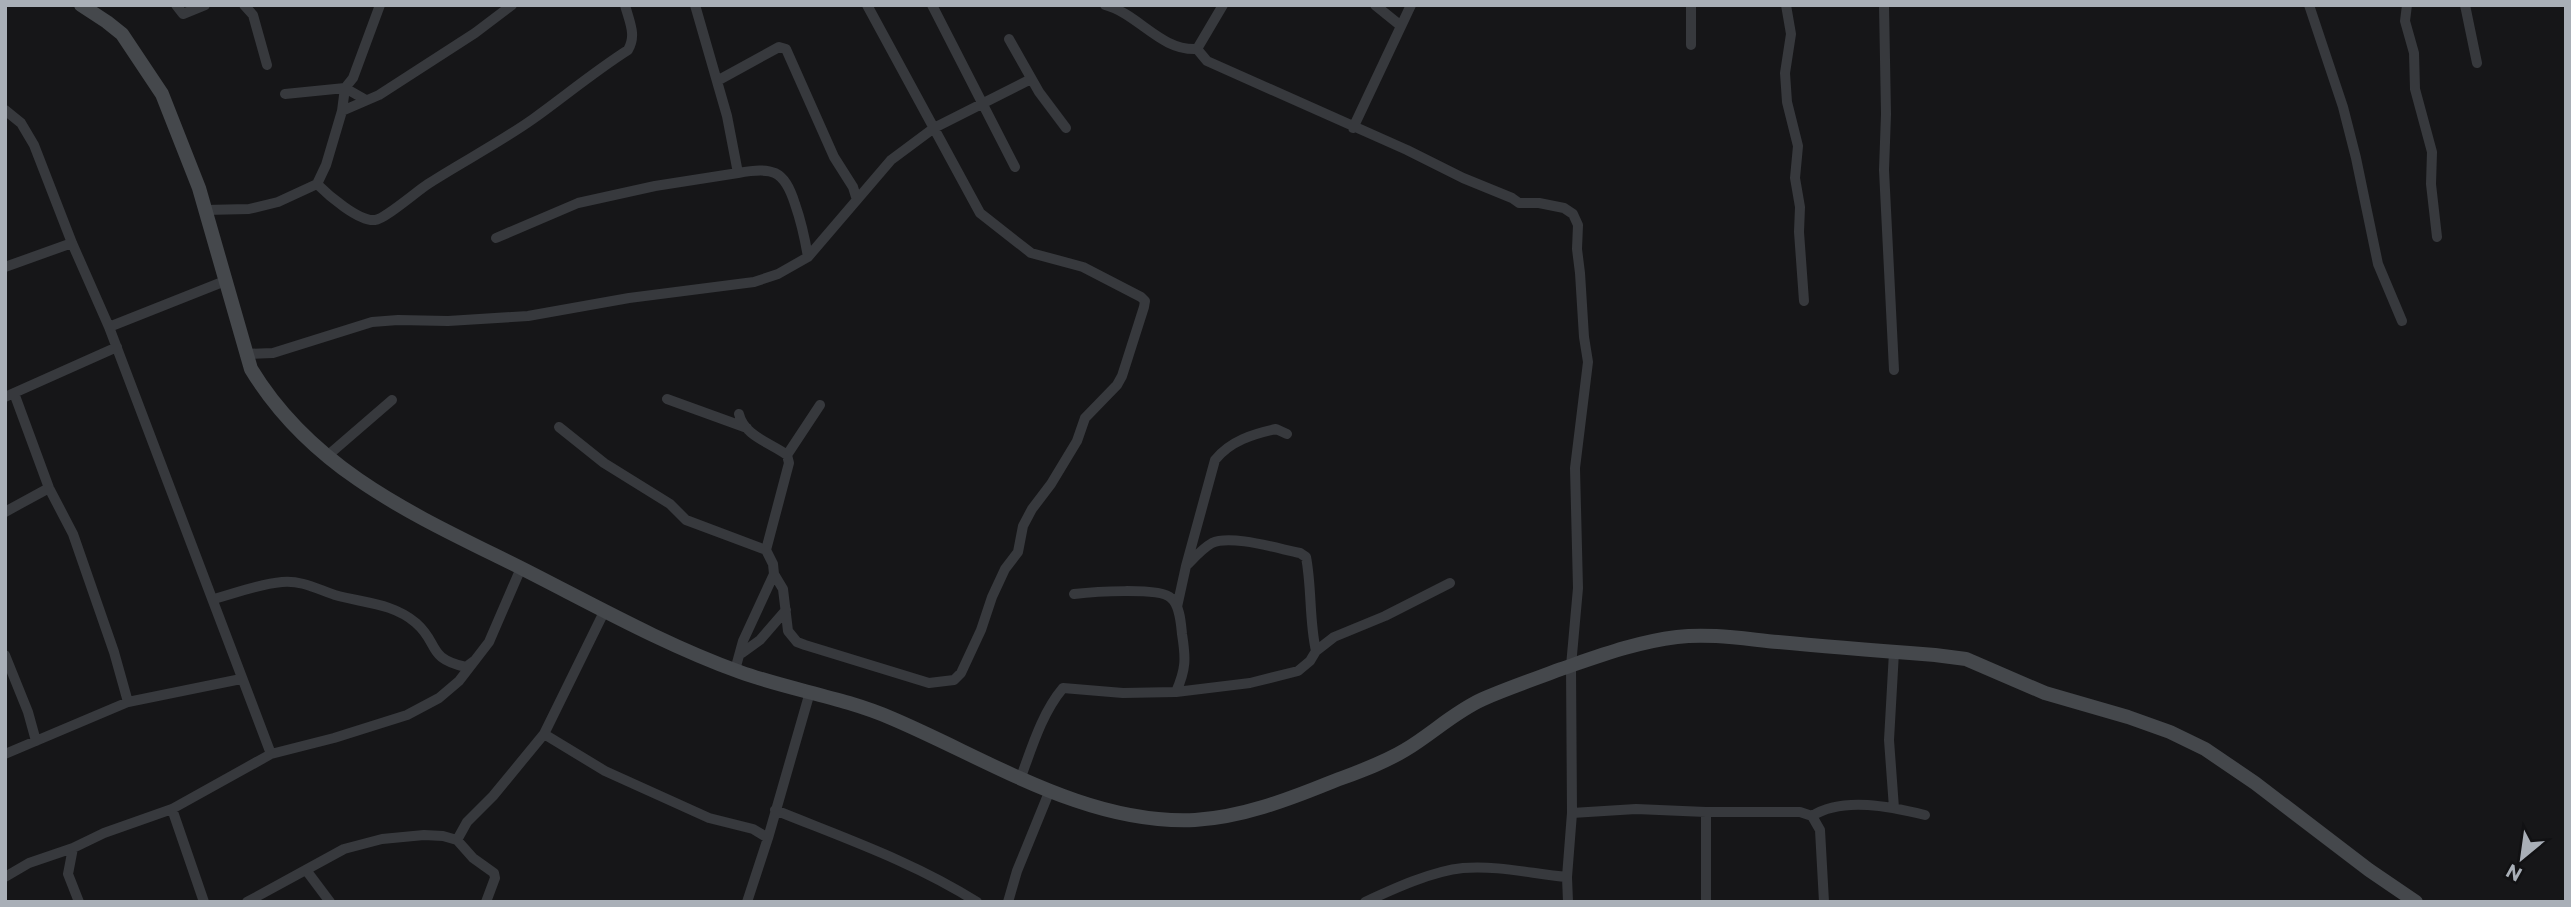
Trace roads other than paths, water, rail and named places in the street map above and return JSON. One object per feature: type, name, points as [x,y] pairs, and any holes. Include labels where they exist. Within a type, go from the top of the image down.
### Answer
[{"type":"street","points":[[80,5],[122,34],[162,94],[205,210],[245,354],[264,390],[326,457],[382,497],[450,534],[604,612],[735,670],[888,717],[1084,804],[1124,815],[1198,820],[1282,802],[1360,771],[1401,752],[1451,716],[1479,701],[1610,651],[1680,637],[1706,636],[1966,659],[2045,694],[2170,732],[2205,749],[2416,902]]},
{"type":"street","points":[[176,5],[183,15],[203,6]]},
{"type":"street","points":[[244,5],[253,15],[267,65]]},
{"type":"street","points":[[205,210],[249,209],[317,184],[326,165],[342,111],[345,88],[353,78],[380,5]]},
{"type":"street","points":[[342,111],[379,95],[513,5]]},
{"type":"street","points":[[317,184],[327,195],[368,219],[377,220],[386,216],[429,184],[532,119],[628,50],[633,36],[625,5]]},
{"type":"street","points":[[695,5],[727,116],[738,173]]},
{"type":"street","points":[[739,414],[741,424],[755,436],[787,455],[789,463],[766,550],[773,564],[774,574],[783,589],[788,631],[797,642],[805,645],[929,682],[954,680],[961,673],[981,630],[1005,569],[1018,552],[1023,526],[1032,509],[1077,441],[1085,418],[1117,385],[1122,376],[1144,307],[1141,297],[1083,267],[1031,253],[980,213],[867,5]]},
{"type":"street","points":[[932,5],[1014,167]]},
{"type":"street","points":[[1105,5],[1116,8],[1172,45],[1181,49],[1197,49]]},
{"type":"street","points":[[1197,49],[1223,5]]},
{"type":"street","points":[[1375,5],[1401,26]]},
{"type":"street","points":[[1353,128],[1411,5]]},
{"type":"street","points":[[1691,5],[1691,45]]},
{"type":"street","points":[[1786,5],[1791,34],[1785,73],[1787,102],[1798,146],[1795,178],[1800,207],[1804,301]]},
{"type":"street","points":[[1884,5],[1884,170],[1894,370]]},
{"type":"street","points":[[2309,5],[2357,158],[2378,264],[2402,321]]},
{"type":"street","points":[[2407,5],[2407,29],[2414,52],[2415,89],[2432,152],[2431,184],[2437,237]]},
{"type":"street","points":[[2465,5],[2477,63]]},
{"type":"street","points":[[1009,39],[1031,79],[1066,128]]},
{"type":"street","points":[[717,81],[779,47],[786,49],[834,157],[853,187],[857,200]]},
{"type":"street","points":[[1197,49],[1202,58],[1216,66],[1407,150],[1519,203],[1539,203],[1564,208],[1573,214],[1578,225],[1577,249],[1588,362],[1575,468],[1578,588],[1571,666],[1572,813],[1567,877],[1568,902]]},
{"type":"street","points":[[245,354],[273,353],[372,322],[528,316],[629,298],[754,282],[778,274],[808,257],[884,166],[934,128],[1031,79]]},
{"type":"street","points":[[285,94],[345,88],[366,100]]},
{"type":"street","points":[[5,110],[21,123],[34,145],[117,347],[271,754]]},
{"type":"street","points":[[496,238],[578,203],[655,186],[754,170],[773,172],[789,183],[808,257]]},
{"type":"street","points":[[5,267],[72,243]]},
{"type":"street","points":[[109,327],[225,281]]},
{"type":"street","points":[[117,347],[10,395],[49,488],[73,534],[114,652],[128,702]]},
{"type":"street","points":[[667,399],[747,428]]},
{"type":"street","points":[[326,457],[392,400]]},
{"type":"street","points":[[787,455],[820,404]]},
{"type":"street","points":[[559,427],[594,456],[670,505],[686,520],[766,550]]},
{"type":"street","points":[[1177,607],[1215,460],[1222,451],[1242,439],[1276,429],[1287,434]]},
{"type":"street","points":[[5,512],[49,488]]},
{"type":"street","points":[[1186,566],[1210,544],[1220,541],[1232,540],[1300,553],[1306,557],[1309,573],[1309,606],[1316,651]]},
{"type":"street","points":[[5,877],[29,863],[172,809],[271,754],[407,715],[439,698],[459,681],[489,642],[521,568]]},
{"type":"street","points":[[735,670],[743,640],[774,574]]},
{"type":"street","points":[[214,599],[274,584],[299,582],[401,612],[425,631],[435,653],[443,660],[466,667],[477,660]]},
{"type":"street","points":[[1021,777],[1037,733],[1063,688],[1123,693],[1176,692],[1250,683],[1298,671],[1310,661],[1316,651],[1334,638],[1450,583]]},
{"type":"street","points":[[1074,594],[1101,591],[1163,594],[1172,598],[1177,607],[1186,658],[1186,668],[1176,692]]},
{"type":"street","points":[[741,653],[760,640],[786,610]]},
{"type":"street","points":[[457,840],[467,822],[494,796],[544,734],[604,612]]},
{"type":"street","points":[[1894,652],[1889,740],[1894,808]]},
{"type":"street","points":[[5,655],[28,712],[36,741]]},
{"type":"street","points":[[5,754],[128,702],[241,679]]},
{"type":"street","points":[[747,902],[810,692]]},
{"type":"street","points":[[544,734],[605,771],[709,818],[752,829],[768,838]]},
{"type":"street","points":[[1008,902],[1017,871],[1050,790]]},
{"type":"street","points":[[1812,816],[1825,809],[1857,805],[1894,808],[1925,815]]},
{"type":"street","points":[[172,809],[204,902]]},
{"type":"street","points":[[1572,813],[1636,809],[1800,812],[1812,816],[1820,830],[1824,902]]},
{"type":"street","points":[[775,810],[937,877],[977,902]]},
{"type":"street","points":[[1706,812],[1706,902]]},
{"type":"street","points":[[247,902],[344,849],[382,839],[424,835],[457,840],[473,858],[494,873],[495,878],[486,902]]},
{"type":"street","points":[[73,848],[68,874],[79,902]]},
{"type":"street","points":[[1365,902],[1388,891],[1461,868],[1567,877]]},
{"type":"street","points":[[306,870],[330,902]]}]
